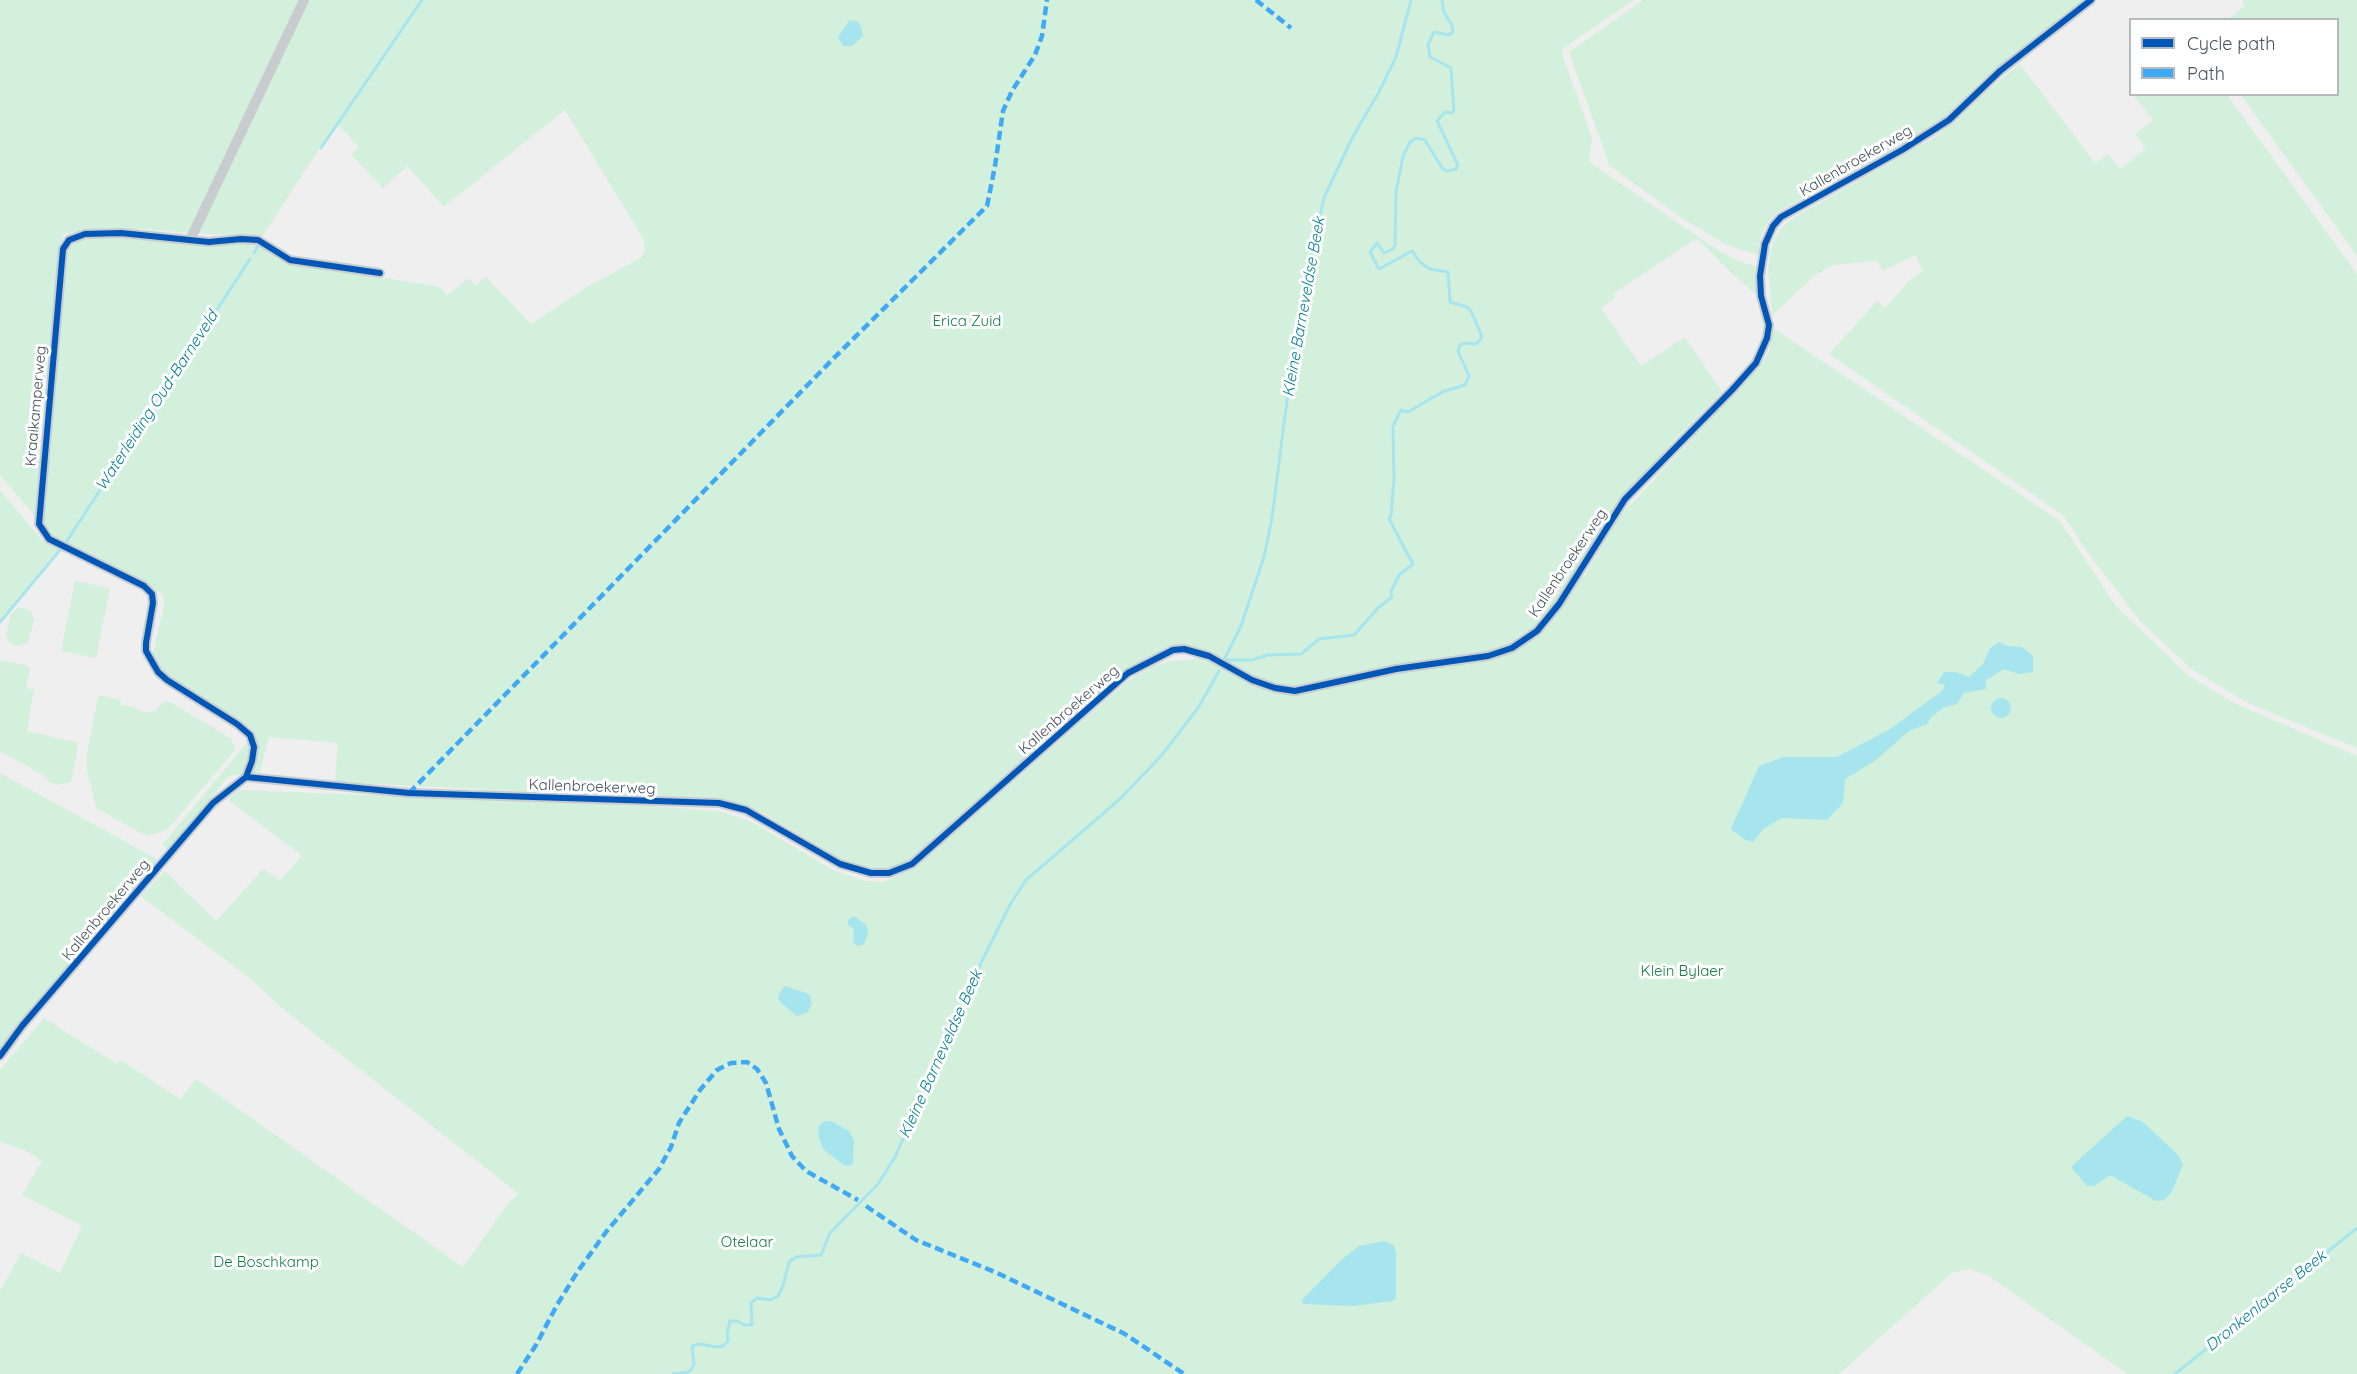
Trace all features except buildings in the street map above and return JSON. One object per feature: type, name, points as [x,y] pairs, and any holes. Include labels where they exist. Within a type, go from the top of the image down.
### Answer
[{"type":"street","points":[[190,240],[304,0]]},
{"type":"street","name":"Kallenbroekerweg","points":[[0,1056],[30,1017],[213,803],[246,777],[409,793],[719,803],[746,810],[840,864],[871,873],[889,873],[912,864],[1128,673],[1173,650],[1184,650],[1209,656],[1252,680],[1275,688],[1295,691],[1396,669],[1488,656],[1512,648],[1537,631],[1558,604],[1625,499],[1756,363],[1767,338],[1769,325],[1761,296],[1760,276],[1765,244],[1773,226],[1789,212],[1902,150],[1949,120],[2000,71],[2091,0]]},
{"type":"street","name":"Kraaikamperweg","points":[[246,777],[254,747],[250,735],[237,724],[167,680],[158,672],[146,651],[153,603],[152,594],[144,586],[49,539],[39,524],[63,249],[69,240],[85,234],[121,233],[209,242],[258,240],[290,260],[380,273]]},
{"type":"green space","points":[[0,0],[301,0],[189,233],[145,229],[81,231],[63,234],[44,395],[35,516],[0,475]]},
{"type":"green space","points":[[307,0],[1634,0],[1561,50],[1592,138],[1589,162],[1713,247],[1736,260],[1757,267],[1759,297],[1697,238],[1613,294],[1615,298],[1601,308],[1641,366],[1685,337],[1722,392],[1670,445],[1609,514],[1577,573],[1584,577],[1619,517],[1759,367],[1769,352],[1773,328],[2060,521],[2115,605],[2189,676],[2234,703],[2357,756],[2357,1374],[2127,1374],[1989,1276],[1970,1269],[1952,1273],[1839,1374],[0,1374],[0,1291],[21,1253],[60,1273],[82,1226],[22,1195],[42,1161],[26,1151],[0,1142],[0,1070],[44,1018],[117,1064],[121,1060],[180,1099],[196,1079],[463,1267],[510,1201],[519,1194],[289,1014],[247,976],[141,896],[165,871],[216,921],[263,869],[280,880],[302,856],[228,800],[239,790],[649,806],[718,811],[752,822],[833,870],[865,881],[883,882],[914,869],[1128,681],[1151,667],[1170,661],[1195,659],[1197,647],[1177,647],[1150,656],[916,857],[887,871],[856,868],[760,811],[654,798],[335,782],[338,743],[269,737],[260,772],[229,776],[168,849],[162,845],[254,731],[186,692],[156,665],[153,654],[164,606],[163,594],[43,530],[63,285],[69,247],[82,237],[256,242],[285,262],[430,285],[441,288],[447,295],[469,278],[476,285],[486,277],[531,324],[585,288],[642,257],[645,250],[644,240],[565,110],[444,207],[407,166],[383,188],[351,154],[359,147],[336,123],[262,237],[195,233]]},
{"type":"green space","points":[[1643,0],[2084,0],[1934,126],[1777,212],[1761,234],[1758,255],[1727,245],[1683,219],[1606,163],[1608,161],[1569,52]]},
{"type":"green space","points":[[2243,0],[2357,0],[2357,256],[2242,96],[2339,96],[2339,18],[2229,18],[2244,7]]},
{"type":"green space","points":[[2020,64],[2095,163],[2108,154],[2120,169],[2146,148],[2135,134],[2153,120],[2134,96],[2228,96],[2357,274],[2357,748],[2248,703],[2190,668],[2140,621],[2086,550],[2063,515],[1829,354],[1877,301],[1885,308],[1910,280],[1923,271],[1915,255],[1883,271],[1874,261],[1833,265],[1815,275],[1772,316],[1768,270],[1770,252],[1781,228],[1793,218],[1937,136],[1987,90]]},
{"type":"green space","points":[[0,490],[41,539],[59,548],[0,620]]},
{"type":"green space","points":[[75,581],[110,588],[96,658],[61,651]]},
{"type":"green space","points":[[20,607],[31,611],[34,619],[29,641],[16,646],[9,642],[6,635],[11,614]]},
{"type":"green space","points":[[0,660],[28,666],[30,669],[26,688],[34,690],[27,731],[76,742],[78,747],[71,782],[58,785],[51,783],[43,775],[0,751]]},
{"type":"green space","points":[[101,695],[121,700],[120,705],[134,707],[146,713],[155,711],[164,701],[170,702],[232,739],[235,750],[167,830],[146,836],[96,808],[87,771],[87,752],[98,697]]},
{"type":"green space","points":[[0,773],[159,860],[0,1052]]},
{"type":"water","points":[[854,20],[860,24],[863,36],[852,46],[843,46],[838,37],[849,21]]},
{"type":"water","points":[[1999,642],[2007,646],[2022,647],[2033,656],[2033,672],[2019,674],[2004,669],[1986,680],[1986,689],[1964,693],[1957,704],[1943,708],[1931,717],[1927,724],[1909,731],[1876,760],[1845,779],[1843,803],[1827,820],[1782,818],[1763,829],[1753,842],[1744,839],[1731,829],[1759,766],[1783,757],[1837,757],[1890,729],[1942,691],[1945,685],[1937,683],[1944,672],[1955,672],[1969,677],[1983,664],[1990,648]]},
{"type":"water","points":[[2001,698],[2008,701],[2011,708],[2008,715],[2001,718],[1994,715],[1991,708],[1994,701]]},
{"type":"water","points":[[854,916],[867,926],[868,933],[864,944],[858,946],[853,942],[854,929],[848,925],[848,920]]},
{"type":"water","points":[[785,986],[809,994],[812,1003],[808,1012],[797,1016],[781,1003],[778,998]]},
{"type":"water","points":[[2127,1116],[2143,1122],[2179,1156],[2183,1165],[2171,1193],[2164,1200],[2156,1201],[2110,1175],[2094,1186],[2087,1186],[2071,1167]]},
{"type":"water","points":[[831,1121],[849,1131],[854,1140],[853,1164],[849,1166],[844,1165],[824,1150],[819,1138],[818,1128],[822,1122]]},
{"type":"water","points":[[1384,1241],[1393,1245],[1396,1251],[1396,1298],[1392,1301],[1353,1306],[1303,1304],[1302,1300],[1341,1260],[1359,1246]]},
{"type":"waterway","name":"Waterleiding Oud-Barneveld","points":[[321,148],[422,0]]},
{"type":"waterway","points":[[1411,0],[1396,57],[1352,138],[1324,198],[1297,322],[1272,518],[1264,557],[1241,626],[1224,660],[1251,660],[1268,655],[1301,654],[1319,639],[1354,635],[1378,608],[1392,597],[1391,592],[1399,575],[1413,564],[1389,519],[1394,480],[1393,426],[1401,410],[1408,412],[1442,392],[1465,385],[1469,376],[1458,351],[1460,345],[1465,343],[1476,344],[1481,339],[1481,334],[1471,311],[1467,307],[1450,302],[1448,272],[1430,269],[1420,262],[1412,251],[1379,269],[1370,252],[1377,243],[1384,253],[1393,249],[1395,245],[1396,192],[1403,156],[1410,142],[1416,138],[1425,140],[1442,168],[1447,171],[1456,169],[1458,165],[1437,121],[1445,112],[1452,113],[1454,110],[1451,68],[1430,57],[1428,45],[1434,32],[1449,35],[1453,32],[1452,25],[1444,12],[1442,0]]},
{"type":"waterway","name":"Waterleiding Oud-Barneveld","points":[[254,253],[258,246]]},
{"type":"waterway","name":"Waterleiding Oud-Barneveld","points":[[65,544],[250,259]]},
{"type":"waterway","name":"Waterleiding Oud-Barneveld","points":[[0,622],[60,550]]},
{"type":"waterway","name":"Kleine Barneveldse Beek","points":[[673,1374],[689,1372],[694,1365],[692,1346],[700,1344],[723,1346],[728,1341],[730,1321],[752,1325],[751,1303],[757,1298],[770,1300],[778,1296],[789,1262],[796,1257],[821,1255],[830,1233],[878,1184],[895,1157],[982,961],[1011,903],[1026,880],[1120,799],[1161,756],[1198,708],[1219,671]]},
{"type":"waterway","name":"Dronkenlaarse Beek","points":[[2175,1374],[2357,1228]]},
{"type":"marked path","points":[[409,793],[832,360],[987,206],[1003,111],[1012,91],[1035,55],[1042,36],[1047,0]]},
{"type":"marked path","points":[[1256,0],[1291,28]]},
{"type":"marked path","points":[[517,1374],[578,1271],[606,1232],[659,1169],[671,1147],[679,1123],[700,1090],[717,1070],[731,1063],[747,1062],[757,1069],[766,1083],[779,1129],[792,1156],[806,1171],[858,1200]]},
{"type":"marked path","points":[[866,1206],[916,1240],[995,1272],[1125,1334],[1184,1374]]},
{"type":"cycle path","points":[[0,1056],[22,1026],[213,803],[246,777],[409,793],[719,803],[746,810],[840,864],[871,873],[889,873],[912,864],[1128,673],[1173,650],[1184,649],[1209,656],[1252,680],[1275,688],[1295,691],[1396,669],[1488,656],[1512,648],[1537,631],[1559,604],[1625,499],[1756,363],[1767,338],[1769,325],[1761,296],[1760,276],[1765,244],[1773,226],[1781,217],[1902,150],[1949,120],[2000,71],[2091,0]]},
{"type":"cycle path","points":[[246,777],[254,747],[250,735],[237,724],[167,680],[158,672],[146,651],[153,603],[152,594],[144,586],[49,539],[39,524],[63,249],[69,240],[85,234],[121,233],[209,242],[258,240],[290,260],[380,273]]},
{"type":"park label","name":"Erica Zuid","points":[[967,321]]},
{"type":"park label","name":"Klein Bylaer","points":[[1682,971]]},
{"type":"park label","name":"Otelaar","points":[[747,1242]]},
{"type":"park label","name":"De Boschkamp","points":[[266,1262]]}]
